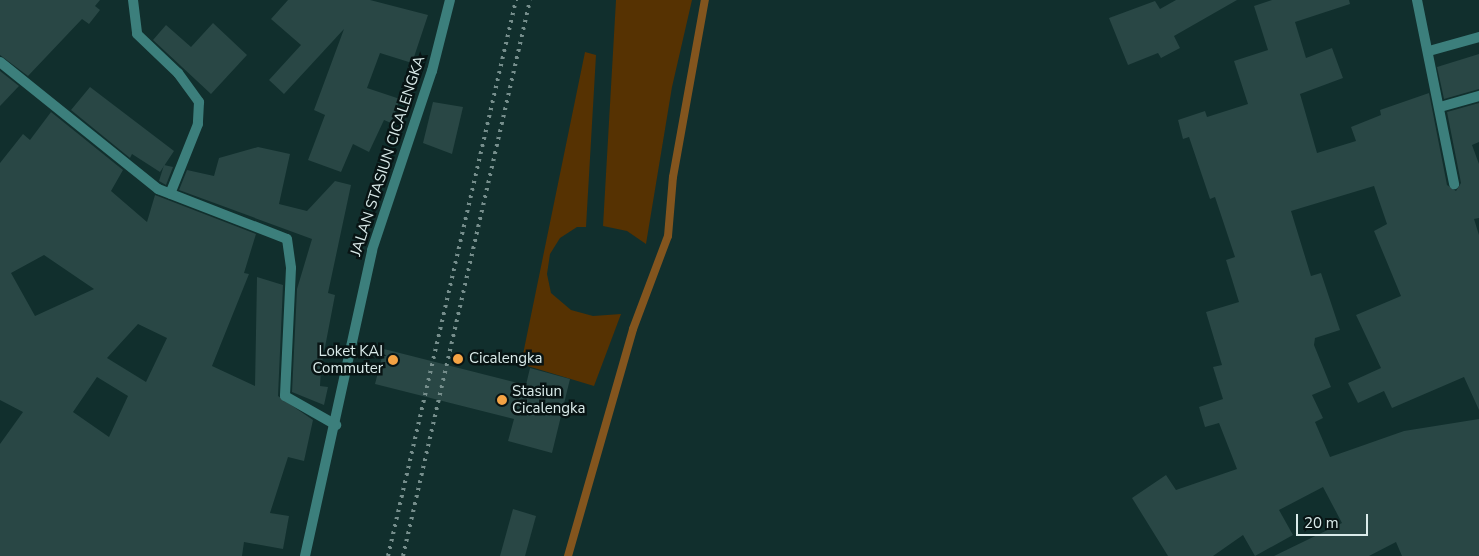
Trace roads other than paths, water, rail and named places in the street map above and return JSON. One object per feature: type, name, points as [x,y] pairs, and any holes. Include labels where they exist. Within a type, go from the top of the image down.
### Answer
[{"type":"street","points":[[134,0],[137,34],[178,73],[199,102],[198,124],[170,194]]},
{"type":"street","name":"JALAN STASIUN CICALENGKA","points":[[305,556],[336,425],[372,250],[432,71],[450,0]]},
{"type":"street","points":[[1417,0],[1429,51],[1454,184]]},
{"type":"street","points":[[1429,51],[1479,36]]},
{"type":"street","points":[[0,62],[87,136],[170,194],[287,239],[291,268],[285,396],[336,425]]},
{"type":"street","points":[[1440,107],[1479,96]]},
{"type":"waterway","points":[[568,556],[633,329],[668,236],[673,177],[705,0]]},
{"type":"railway","points":[[388,556],[516,0]]},
{"type":"railway","points":[[403,556],[530,0]]},
{"type":"place","name":"Cicalengka","points":[[458,359]]},
{"type":"place","name":"Loket KAI Commuter","points":[[393,360]]},
{"type":"place","name":"Stasiun Cicalengka","points":[[502,400]]}]
